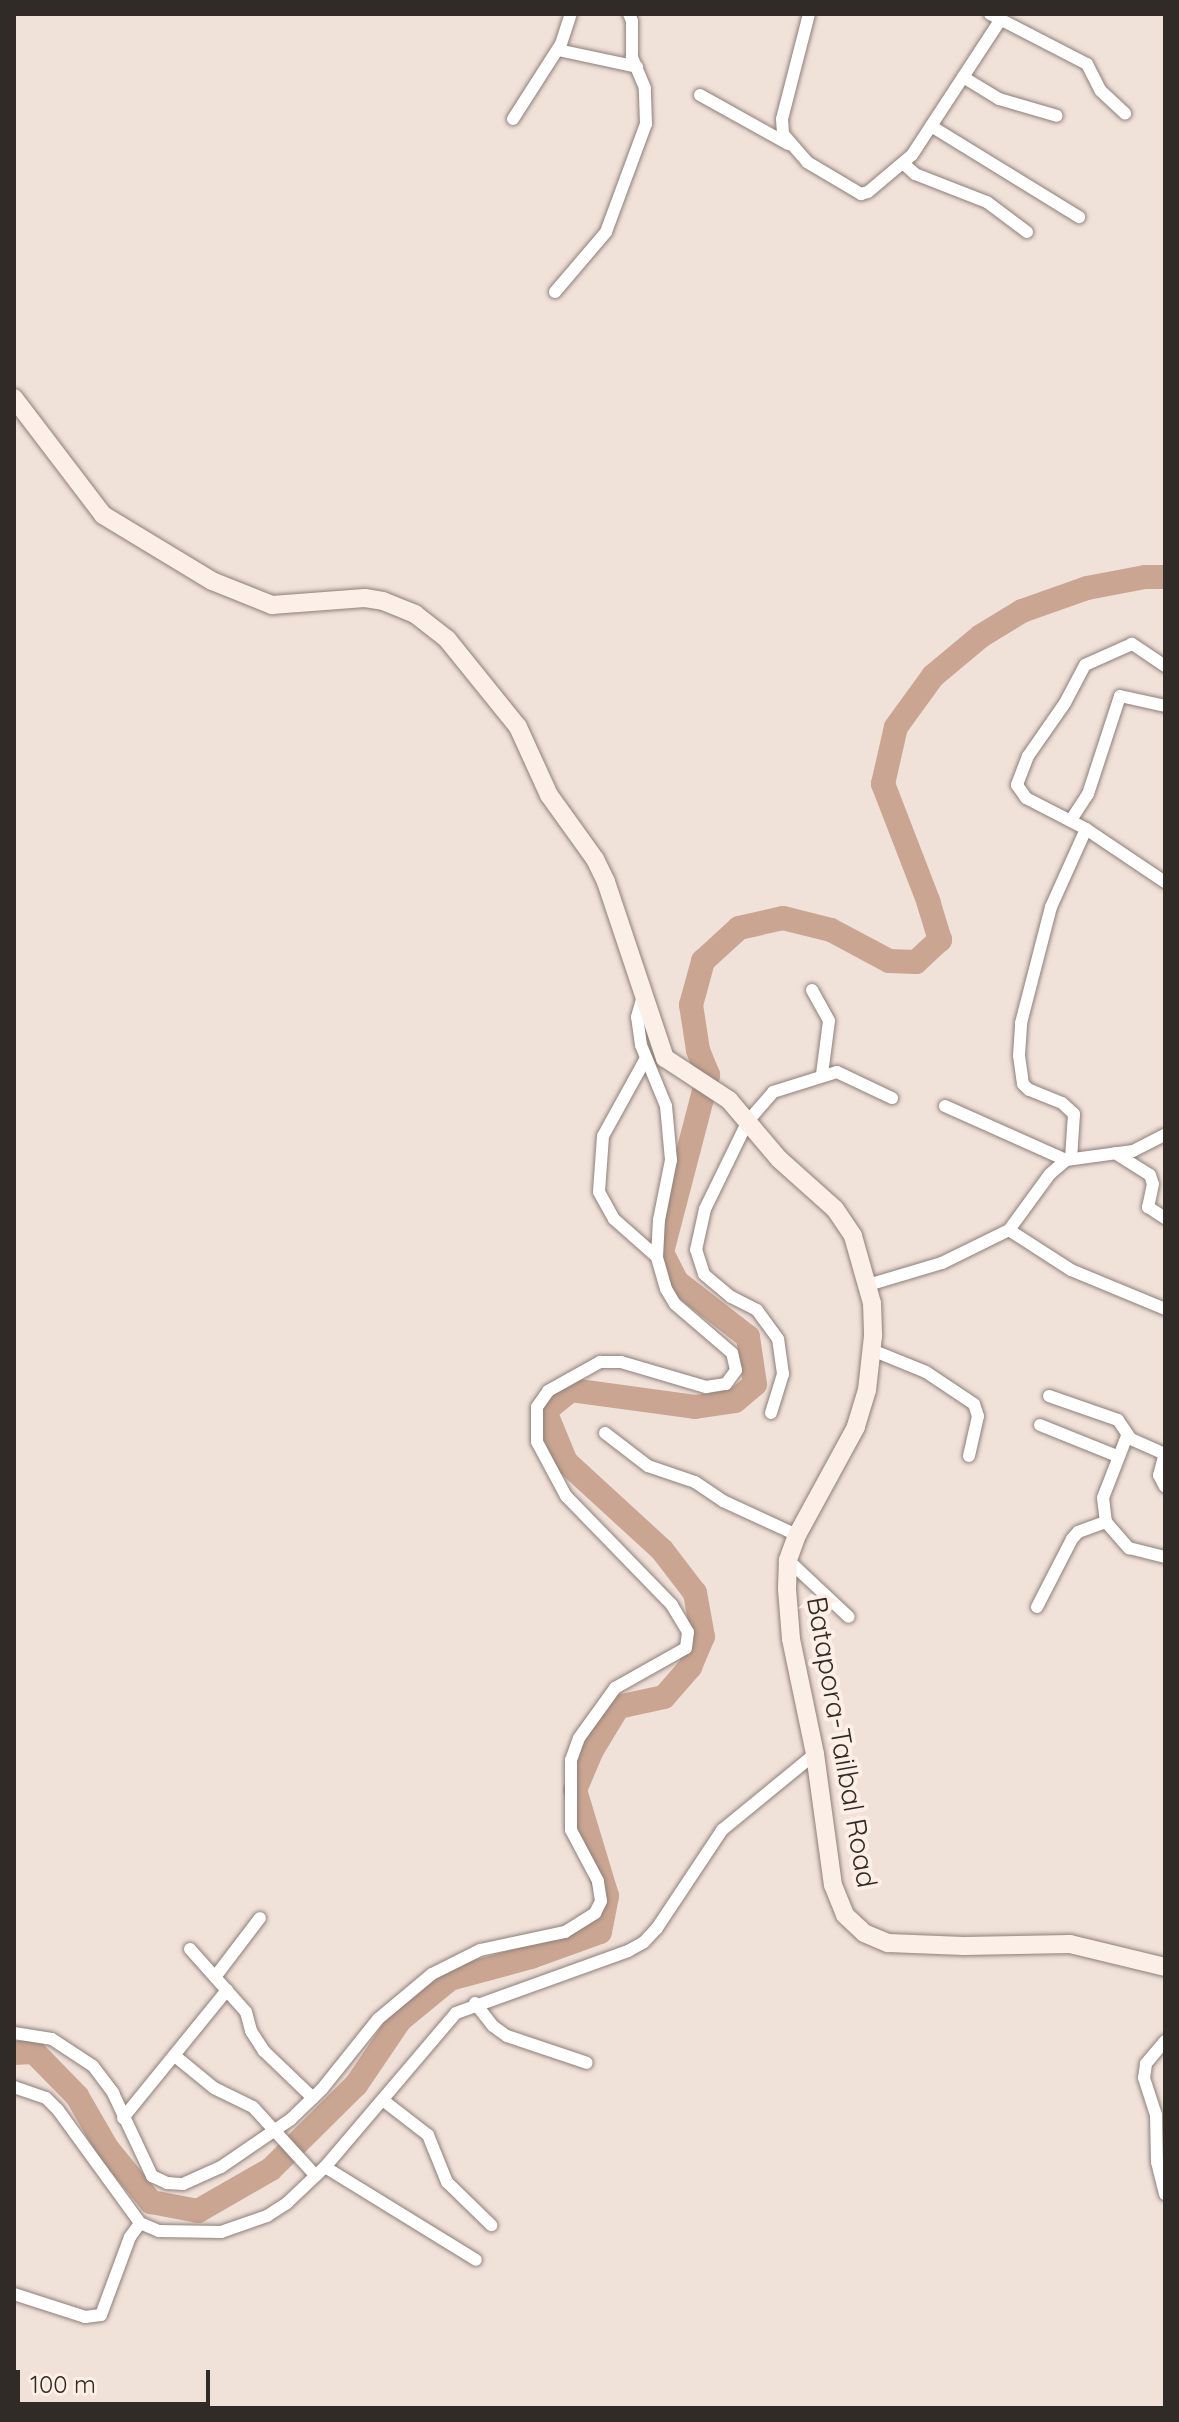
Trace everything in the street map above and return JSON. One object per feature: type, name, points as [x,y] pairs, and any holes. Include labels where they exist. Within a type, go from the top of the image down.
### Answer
[{"type":"main road","name":"Batapora-Tailbal Road","points":[[14,398],[103,515],[212,581],[272,605],[365,598],[383,601],[415,614],[447,639],[518,727],[549,795],[595,859],[665,1058],[729,1100],[779,1159],[844,1221],[853,1236],[868,1285],[872,1350],[867,1390],[856,1427],[797,1535],[788,1560],[791,1639],[815,1754],[833,1885],[845,1915],[864,1933],[903,1944],[1070,1944],[1162,1961]]},
{"type":"street","points":[[513,119],[558,50],[571,14],[581,14]]},
{"type":"street","points":[[555,292],[606,232],[621,199],[648,113],[645,88],[631,47],[632,21],[629,14]]},
{"type":"street","points":[[809,14],[782,119],[783,134],[807,162],[861,194],[904,164],[963,77],[996,17],[1087,64],[1101,91],[1125,113]]},
{"type":"street","points":[[558,50],[637,67]]},
{"type":"street","points":[[963,77],[999,99],[1057,116]]},
{"type":"street","points":[[700,95],[789,144]]},
{"type":"street","points":[[931,126],[1005,169],[1033,192],[1079,217]]},
{"type":"street","points":[[904,164],[924,178],[987,202],[1027,232]]},
{"type":"street","points":[[1165,666],[1132,644],[1085,665],[1065,703],[1028,756],[1018,790],[1026,798],[1086,829],[1165,882]]},
{"type":"street","points":[[1071,820],[1088,794],[1120,696],[1165,706]]},
{"type":"street","points":[[868,1285],[942,1263],[1009,1230],[1050,1174],[1068,1159],[1074,1114],[1062,1103],[1029,1090],[1023,1084],[1019,1070],[1021,1023],[1056,892],[1086,829]]},
{"type":"street","points":[[812,990],[829,1021],[822,1074]]},
{"type":"street","points":[[14,2033],[40,2034],[52,2039],[93,2066],[104,2077],[152,2176],[178,2184],[201,2178],[291,2119],[313,2098],[378,2019],[432,1974],[480,1950],[565,1932],[595,1913],[601,1901],[598,1881],[571,1830],[571,1760],[579,1738],[615,1688],[686,1648],[688,1632],[672,1605],[566,1496],[537,1442],[537,1407],[548,1391],[600,1362],[621,1362],[706,1387],[718,1387],[733,1379],[736,1370],[732,1353],[675,1304],[666,1289],[657,1257],[659,1220],[671,1160],[666,1106],[645,1060],[637,1017],[644,992]]},
{"type":"street","points":[[645,1060],[603,1136],[599,1192],[600,1200],[614,1219],[657,1257]]},
{"type":"street","points":[[771,1413],[783,1374],[778,1339],[769,1322],[757,1310],[724,1292],[704,1274],[696,1250],[705,1209],[748,1121],[773,1092],[807,1084],[822,1074],[844,1074],[892,1098]]},
{"type":"street","points":[[945,1106],[1068,1159],[1133,1151],[1165,1135]]},
{"type":"street","points":[[1115,1153],[1150,1175],[1153,1184],[1148,1207],[1165,1218]]},
{"type":"street","points":[[1009,1230],[1071,1270],[1165,1309]]},
{"type":"street","points":[[872,1350],[926,1372],[974,1404],[978,1416],[969,1456]]},
{"type":"street","points":[[1049,1396],[1118,1420],[1124,1425],[1127,1436],[1103,1498],[1106,1522],[1129,1548],[1165,1557]]},
{"type":"street","points":[[1040,1425],[1117,1456]]},
{"type":"street","points":[[605,1433],[648,1466],[695,1482],[723,1501],[797,1535]]},
{"type":"street","points":[[1127,1436],[1165,1454],[1159,1475],[1165,1487]]},
{"type":"street","points":[[1037,1607],[1072,1539],[1078,1532],[1106,1522]]},
{"type":"street","points":[[788,1560],[849,1617]]},
{"type":"street","points":[[14,2087],[46,2098],[58,2110],[140,2223],[159,2231],[232,2229],[277,2209],[320,2172],[384,2101],[441,2026],[456,2013],[475,2003],[616,1955],[644,1942],[657,1928],[677,1893],[722,1830],[815,1754]]},
{"type":"street","points":[[215,1977],[260,1918]]},
{"type":"street","points":[[190,1949],[249,2017],[251,2031],[264,2051],[313,2098]]},
{"type":"street","points":[[123,2118],[227,1990]]},
{"type":"street","points":[[475,2003],[493,2026],[507,2036],[587,2063]]},
{"type":"street","points":[[1165,2041],[1144,2070],[1156,2115],[1157,2162],[1165,2194]]},
{"type":"street","points":[[175,2056],[214,2088],[245,2101],[304,2165],[476,2260]]},
{"type":"street","points":[[384,2101],[428,2135],[450,2187],[491,2225]]},
{"type":"street","points":[[14,2294],[85,2317],[101,2315],[130,2237],[140,2223]]},
{"type":"waterway","points":[[14,2053],[34,2052],[77,2096],[107,2148],[151,2202],[198,2211],[271,2169],[356,2085],[400,2020],[450,1979],[531,1957],[600,1932],[607,1896],[575,1790],[592,1750],[618,1707],[664,1697],[690,1667],[703,1637],[695,1593],[662,1550],[566,1462],[545,1411],[571,1390],[695,1407],[735,1401],[755,1384],[748,1337],[677,1282],[662,1252],[708,1075],[698,1050],[691,1005],[703,961],[739,928],[783,918],[831,930],[889,961],[916,962],[940,940],[883,784],[896,727],[933,676],[981,636],[1022,611],[1087,588],[1145,577],[1165,577]]}]
